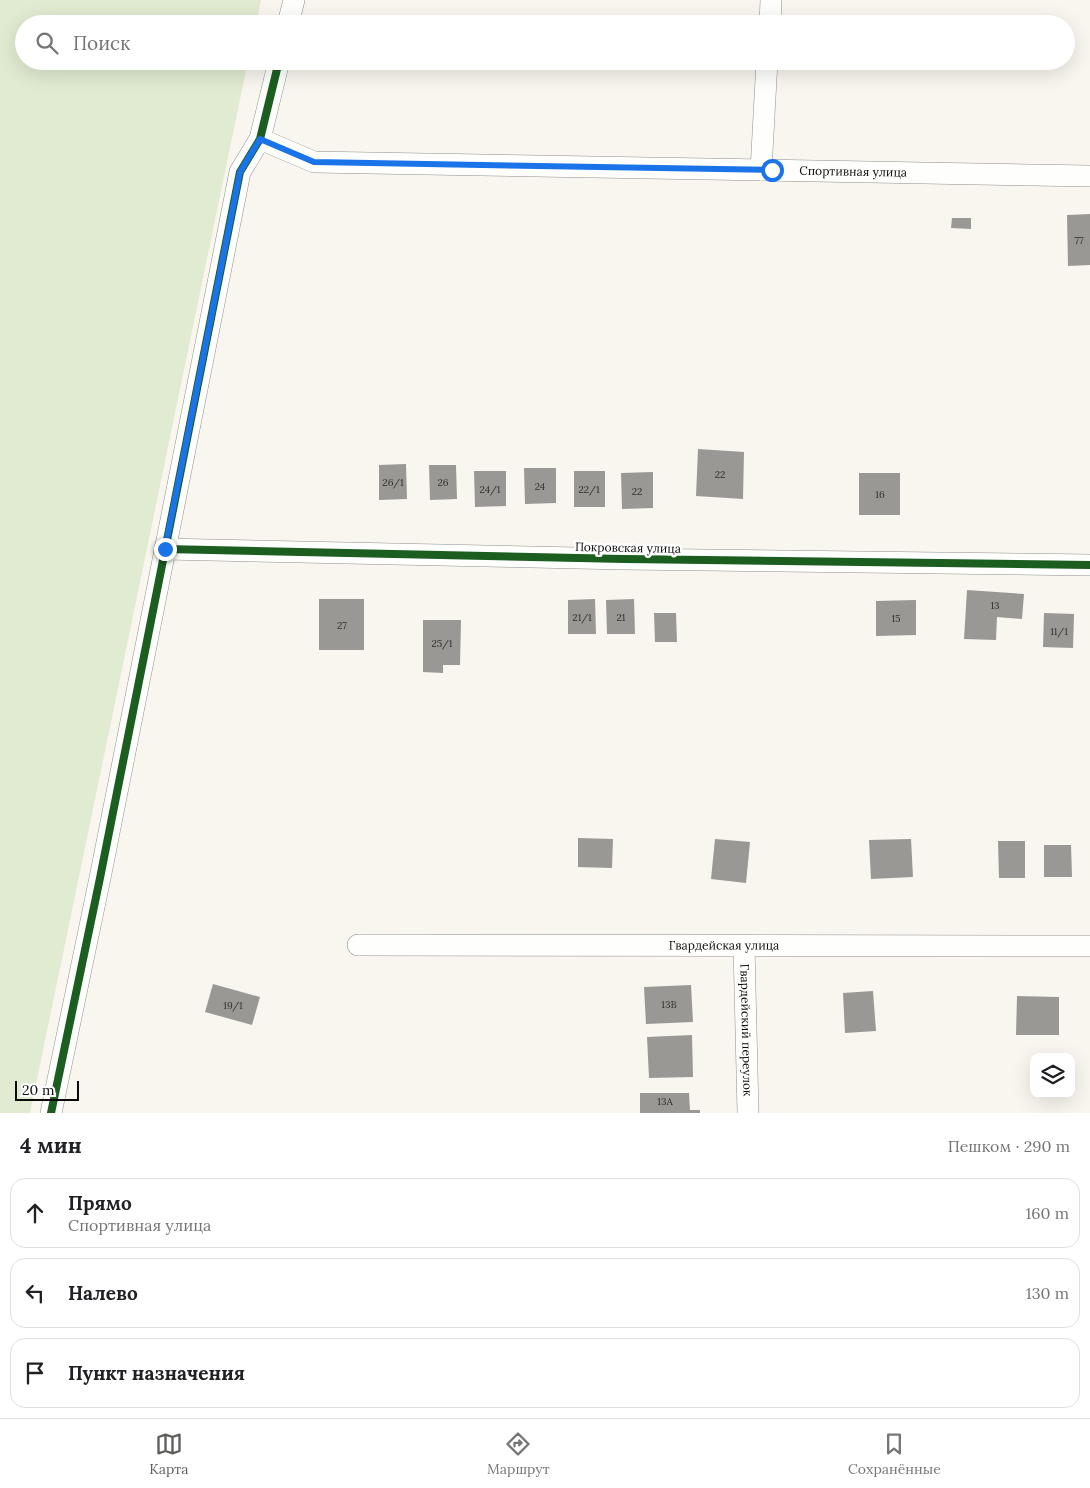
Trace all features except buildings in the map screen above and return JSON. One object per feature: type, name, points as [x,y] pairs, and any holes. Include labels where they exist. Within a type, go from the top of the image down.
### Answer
[{"type":"street","points":[[290,15],[294,0]]},
{"type":"street","points":[[770,15],[771,0]]},
{"type":"street","points":[[51,1113],[100,878],[240,172],[260,139],[277,70]]},
{"type":"street","points":[[761,170],[767,70]]},
{"type":"street","name":"Спортивная улица","points":[[260,139],[314,162],[1090,176]]},
{"type":"street","name":"Покровская улица","points":[[165,549],[625,559],[1090,565]]},
{"type":"street","name":"Гвардейская улица","points":[[358,945],[1090,946]]},
{"type":"street","name":"Гвардейский переулок","points":[[744,946],[748,1113]]},
{"type":"green space","points":[[0,0],[261,0],[258,15],[15,15],[15,70],[246,70],[30,1113],[0,1113]]},
{"type":"cycle path","points":[[51,1113],[100,878],[240,172],[260,139],[277,70]]},
{"type":"cycle path","points":[[165,549],[625,559],[1090,565]]},
{"type":"route","points":[[165,549],[240,172],[260,139],[314,162],[772,170]]}]
